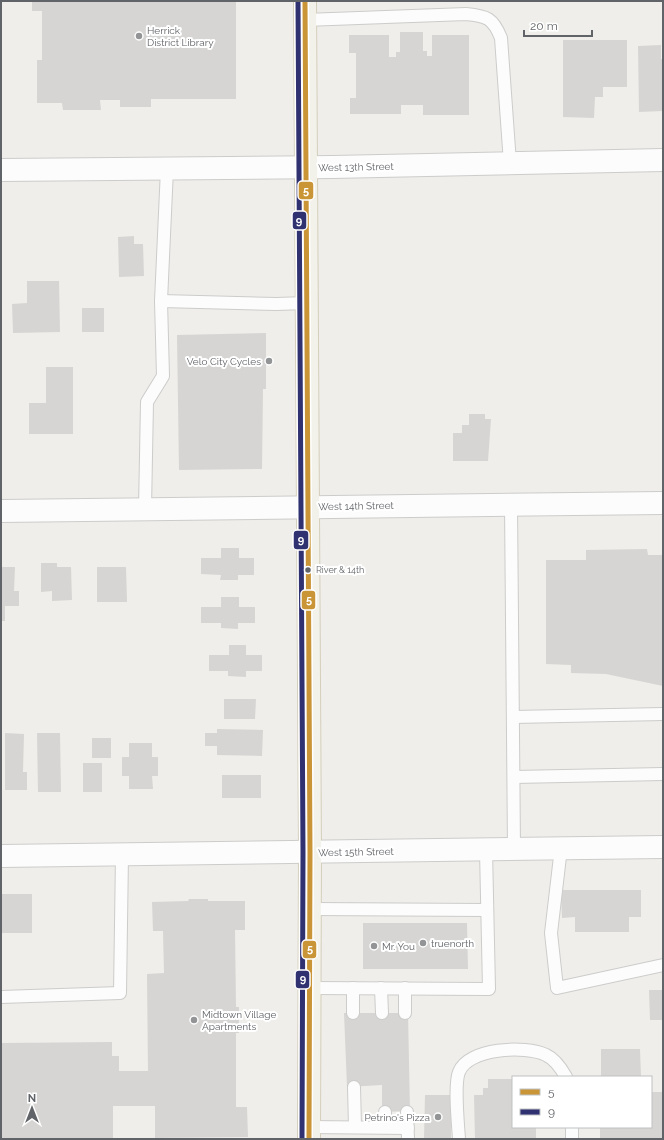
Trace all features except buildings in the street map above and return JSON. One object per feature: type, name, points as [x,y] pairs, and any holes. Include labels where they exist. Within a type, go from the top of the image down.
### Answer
[{"type":"main road","points":[[305,10],[310,852],[309,1133]]},
{"type":"street","name":"West 13th Street","points":[[1,170],[307,168],[663,160]]},
{"type":"street","name":"West 14th Street","points":[[1,511],[663,502]]},
{"type":"street","name":"West 15th Street","points":[[1,856],[663,847]]},
{"type":"lane","points":[[305,10],[466,14],[484,16],[495,23],[501,38],[510,163]]},
{"type":"lane","points":[[145,509],[147,402],[163,376],[161,301],[167,169]]},
{"type":"lane","points":[[161,301],[276,304],[307,303]]},
{"type":"lane","points":[[511,504],[514,849]]},
{"type":"lane","points":[[513,717],[663,714]]},
{"type":"lane","points":[[514,777],[663,774]]},
{"type":"lane","points":[[561,848],[550,933],[557,988],[663,965]]},
{"type":"lane","points":[[310,988],[489,989],[486,850]]},
{"type":"lane","points":[[1,997],[120,993],[122,855]]},
{"type":"lane","points":[[310,909],[487,910]]},
{"type":"lane","points":[[353,988],[353,1012]]},
{"type":"lane","points":[[382,988],[382,1012]]},
{"type":"lane","points":[[405,988],[405,1012]]},
{"type":"lane","points":[[459,1139],[458,1072],[466,1061],[482,1054],[506,1050],[533,1051],[546,1055],[559,1066],[565,1076]]},
{"type":"lane","points":[[354,1087],[355,1128]]},
{"type":"lane","points":[[384,1112],[385,1128]]},
{"type":"lane","points":[[309,1133],[355,1128],[385,1128],[408,1133],[407,1112]]},
{"type":"lane","points":[[572,1128],[572,1139]]},
{"type":"transit line","name":"9","points":[[298,1],[303,852],[302,1139]]},
{"type":"transit line","name":"5","points":[[305,1],[310,852],[309,1139]]},
{"type":"place","name":"Herrick District Library","points":[[139,36]]},
{"type":"place","name":"Velo City Cycles","points":[[269,361]]},
{"type":"place","name":"River & 14th","points":[[308,570]]},
{"type":"place","name":"truenorth","points":[[423,943]]},
{"type":"place","name":"Mr. You","points":[[374,946]]},
{"type":"place","name":"Midtown Village Apartments","points":[[194,1020]]},
{"type":"place","name":"Petrino's Pizza","points":[[438,1117]]}]
